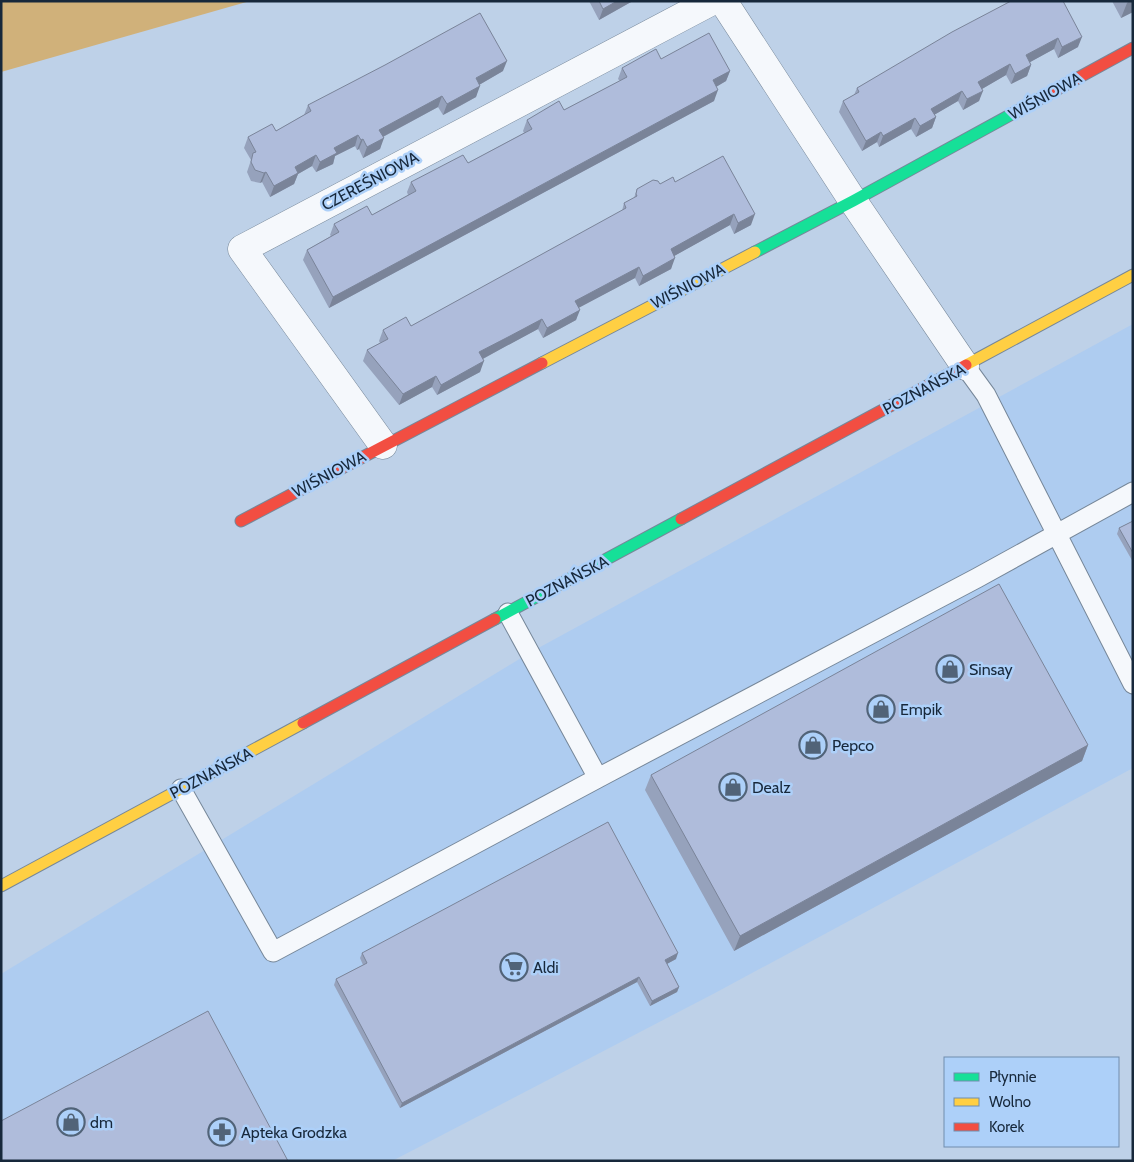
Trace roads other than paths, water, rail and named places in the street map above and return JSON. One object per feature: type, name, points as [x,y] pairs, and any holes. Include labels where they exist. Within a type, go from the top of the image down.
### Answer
[{"type":"street","name":"CZEREŚNIOWA","points":[[383,445],[242,249],[712,1]]},
{"type":"street","points":[[723,1],[853,201],[966,366]]},
{"type":"street","name":"WIŚNIOWA","points":[[241,521],[383,445],[853,201],[1133,48]]},
{"type":"street","name":"POZNAŃSKA","points":[[1,886],[1133,275]]},
{"type":"lane","points":[[966,366],[986,395],[1133,684]]},
{"type":"lane","points":[[181,789],[273,952],[977,578],[1133,492]]},
{"type":"lane","points":[[508,613],[598,778]]},
{"type":"place","name":"Sinsay","points":[[950,669]]},
{"type":"place","name":"Empik","points":[[881,709]]},
{"type":"place","name":"Pepco","points":[[813,745]]},
{"type":"place","name":"Dealz","points":[[733,787]]},
{"type":"place","name":"Aldi","points":[[514,967]]},
{"type":"place","name":"dm","points":[[71,1122]]},
{"type":"place","name":"Apteka Grodzka","points":[[222,1132]]}]
